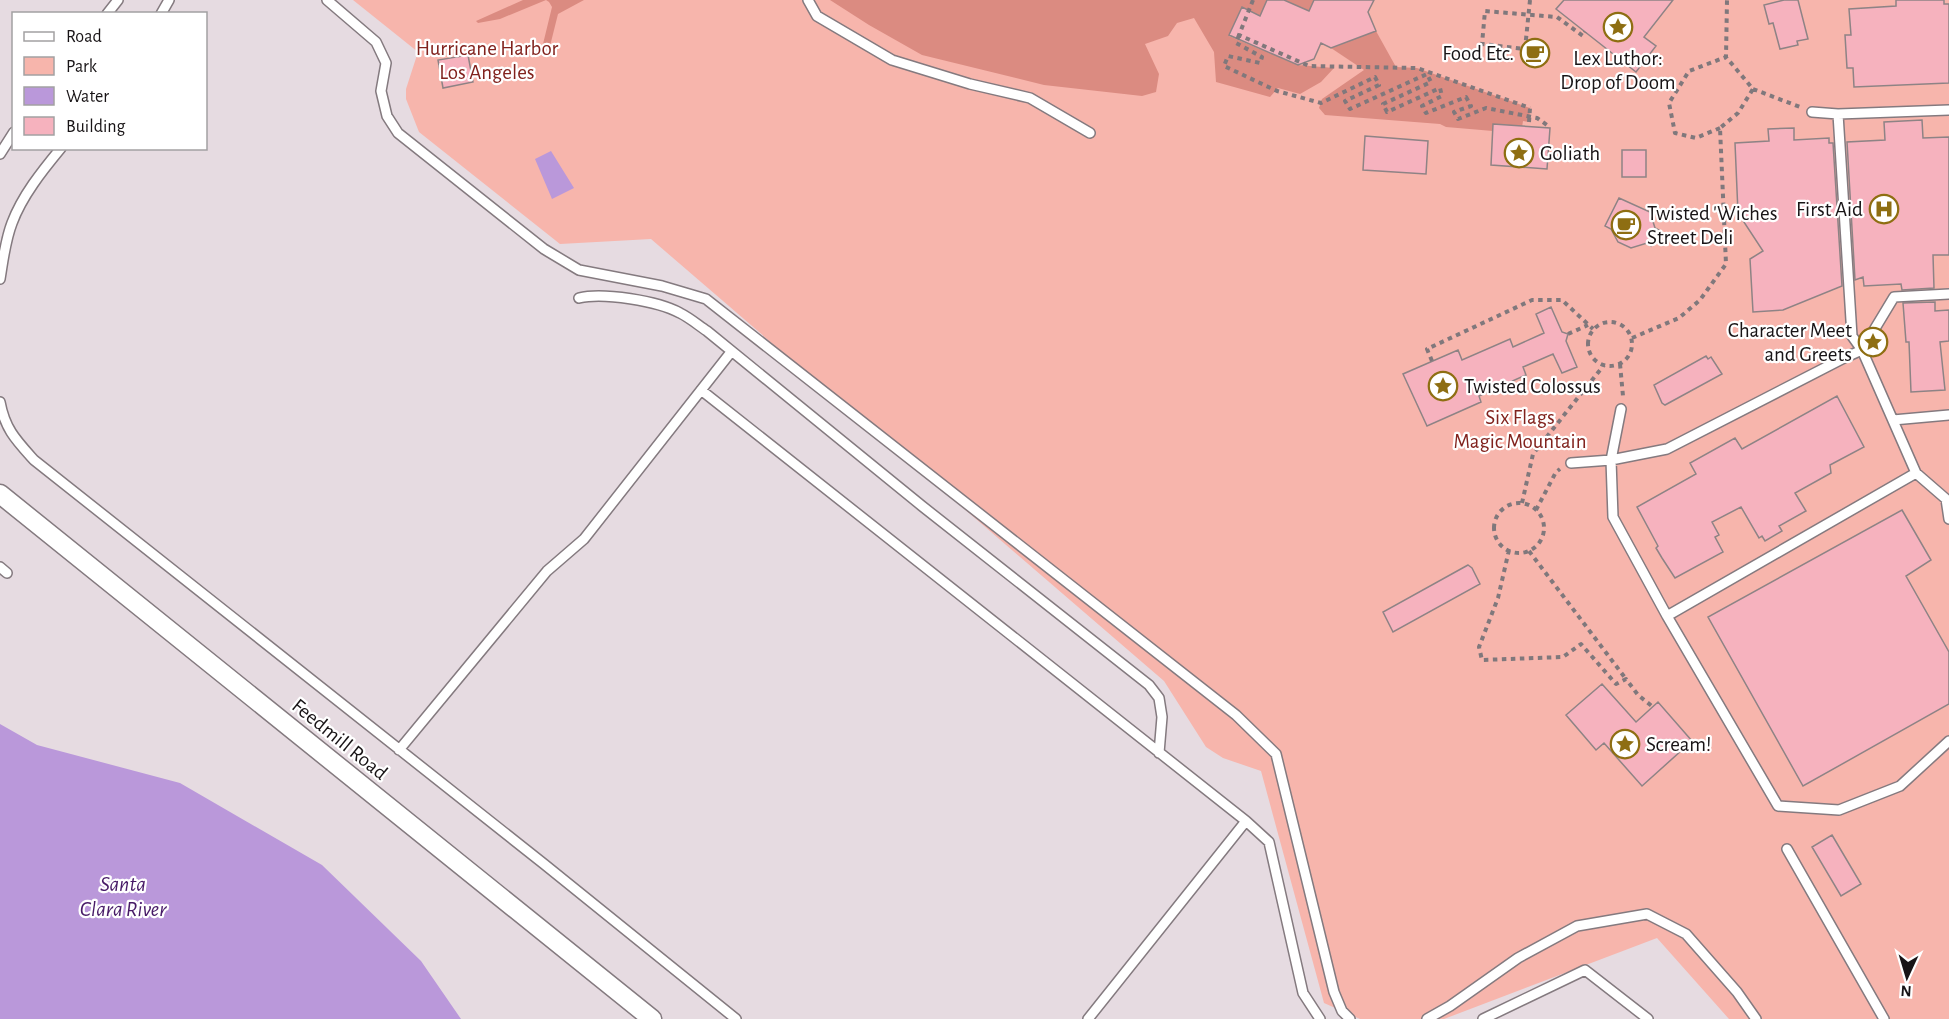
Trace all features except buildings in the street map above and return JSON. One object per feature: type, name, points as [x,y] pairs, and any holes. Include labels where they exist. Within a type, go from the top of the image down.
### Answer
[{"type":"street","name":"Feedmill Road","points":[[0,494],[652,1019]]},
{"type":"lane","points":[[109,12],[118,0]]},
{"type":"lane","points":[[327,0],[376,42],[386,63],[381,91],[387,116],[398,133],[544,249],[579,270],[662,286],[706,299],[1236,715],[1276,754],[1334,992],[1342,1011],[1350,1019]]},
{"type":"lane","points":[[808,0],[817,16],[892,60],[969,84],[1030,98],[1090,133]]},
{"type":"lane","points":[[1812,112],[1838,114],[1949,110]]},
{"type":"lane","points":[[1838,114],[1852,336],[1862,350],[1916,472],[1946,499],[1949,519]]},
{"type":"lane","points":[[0,154],[12,135]]},
{"type":"lane","points":[[0,279],[11,225],[16,212],[59,150]]},
{"type":"lane","points":[[1571,463],[1611,460],[1667,449],[1862,350],[1894,297],[1949,294]]},
{"type":"lane","points":[[579,298],[591,295],[614,297],[662,305],[681,313],[780,389],[922,506],[1149,686],[1159,698],[1162,717],[1160,753]]},
{"type":"lane","points":[[399,750],[547,571],[584,539],[731,352]]},
{"type":"lane","points":[[701,390],[1246,821],[1269,842],[1303,993],[1320,1019]]},
{"type":"lane","points":[[0,402],[3,419],[14,439],[34,460],[736,1019]]},
{"type":"lane","points":[[1621,409],[1611,460],[1613,517],[1667,616],[1778,806],[1839,810],[1900,786],[1949,741]]},
{"type":"lane","points":[[1893,420],[1949,415]]},
{"type":"lane","points":[[1667,616],[1916,472]]},
{"type":"lane","points":[[1088,1019],[1246,821]]},
{"type":"lane","points":[[1787,849],[1882,1018]]},
{"type":"lane","points":[[1427,1019],[1450,1006],[1518,958],[1576,926],[1647,914],[1686,934],[1737,992],[1756,1019]]},
{"type":"lane","points":[[1484,1019],[1585,970],[1648,1019]]},
{"type":"path","points":[[1253,0],[1236,43],[1262,57],[1260,63],[1228,56],[1224,66],[1277,91],[1321,103],[1375,77],[1379,85],[1345,101],[1350,109],[1426,74],[1431,82],[1383,104],[1388,111],[1440,88],[1442,96],[1422,106],[1426,113],[1466,98],[1471,106],[1454,112],[1458,119],[1486,108],[1537,118],[1547,125],[1547,128]]},
{"type":"path","points":[[1530,0],[1529,15],[1525,48],[1482,44],[1485,11],[1529,15],[1557,17],[1583,36],[1586,32]]},
{"type":"path","points":[[1727,0],[1726,57],[1754,89],[1812,112]]},
{"type":"path","points":[[1239,36],[1309,66],[1417,68],[1530,108],[1529,122]]},
{"type":"path","points":[[1726,57],[1689,71],[1669,103],[1675,133],[1696,138],[1720,128],[1738,113],[1754,89]]},
{"type":"path","points":[[1632,338],[1679,318],[1701,300],[1726,264],[1720,128]]},
{"type":"path","points":[[1432,361],[1427,349],[1532,300],[1562,300],[1593,330]]},
{"type":"path","points":[[1611,321],[1624,326],[1632,338],[1630,353],[1626,360],[1612,366],[1597,362],[1588,349],[1589,336],[1593,330],[1598,325],[1611,321]]},
{"type":"path","points":[[1568,334],[1588,325]]},
{"type":"path","points":[[1620,364],[1623,389],[1621,409]]},
{"type":"path","points":[[1522,503],[1533,454],[1604,365]]},
{"type":"path","points":[[1536,510],[1556,472],[1571,463]]},
{"type":"path","points":[[1522,503],[1536,510],[1544,523],[1544,531],[1536,546],[1529,551],[1521,552],[1509,550],[1499,542],[1495,534],[1496,519],[1500,512],[1506,506],[1522,503]]},
{"type":"path","points":[[1509,550],[1498,598],[1479,647],[1482,660],[1563,657],[1581,644],[1616,684],[1626,679]]},
{"type":"path","points":[[1529,551],[1626,679],[1653,707]]},
{"type":"green space","name":"Six Flags Magic Mountain","points":[[353,0],[1949,0],[1949,1019],[1729,1019],[1657,938],[1444,1019],[1360,1019],[1324,1003],[1261,771],[1223,758],[1206,747],[1164,681],[651,239],[560,244],[419,132],[406,99],[406,89],[418,52]]},
{"type":"shaded area","points":[[523,0],[546,0],[500,19],[478,23],[476,21]]},
{"type":"shaded area","points":[[546,0],[584,0],[558,14],[550,46],[543,44],[552,7]]},
{"type":"shaded area","points":[[830,0],[1267,0],[1260,16],[1242,8],[1229,36],[1262,50],[1267,39],[1288,47],[1283,59],[1298,65],[1334,68],[1321,82],[1300,94],[1278,88],[1270,97],[1216,82],[1214,52],[1194,18],[1177,23],[1168,36],[1145,44],[1159,74],[1156,92],[1142,96],[1044,85],[922,55]]},
{"type":"shaded area","points":[[1284,0],[1314,0],[1299,33],[1292,4]]},
{"type":"shaded area","points":[[1376,31],[1396,67],[1417,68],[1530,108],[1529,122],[1523,121],[1522,127],[1493,125],[1493,131],[1446,127],[1440,124],[1325,115],[1319,108],[1322,99],[1364,70],[1331,48]]},
{"type":"water","points":[[551,151],[574,188],[552,199],[535,159]]},
{"type":"water","name":"Santa Clara River","points":[[0,724],[37,745],[180,783],[322,865],[421,961],[461,1019],[0,1019]]},
{"type":"place","name":"Lex Luthor: Drop of Doom","points":[[1618,27]]},
{"type":"place","name":"Food Etc.","points":[[1535,53]]},
{"type":"place","name":"Goliath","points":[[1519,153]]},
{"type":"place","name":"First Aid","points":[[1884,209]]},
{"type":"place","name":"Twisted 'Wiches Street Deli","points":[[1626,225]]},
{"type":"place","name":"Character Meet and Greets","points":[[1873,342]]},
{"type":"place","name":"Twisted Colossus","points":[[1443,386]]},
{"type":"place","name":"Scream!","points":[[1625,744]]},
{"type":"park label","name":"Hurricane Harbor Los Angeles","points":[[487,60]]}]
